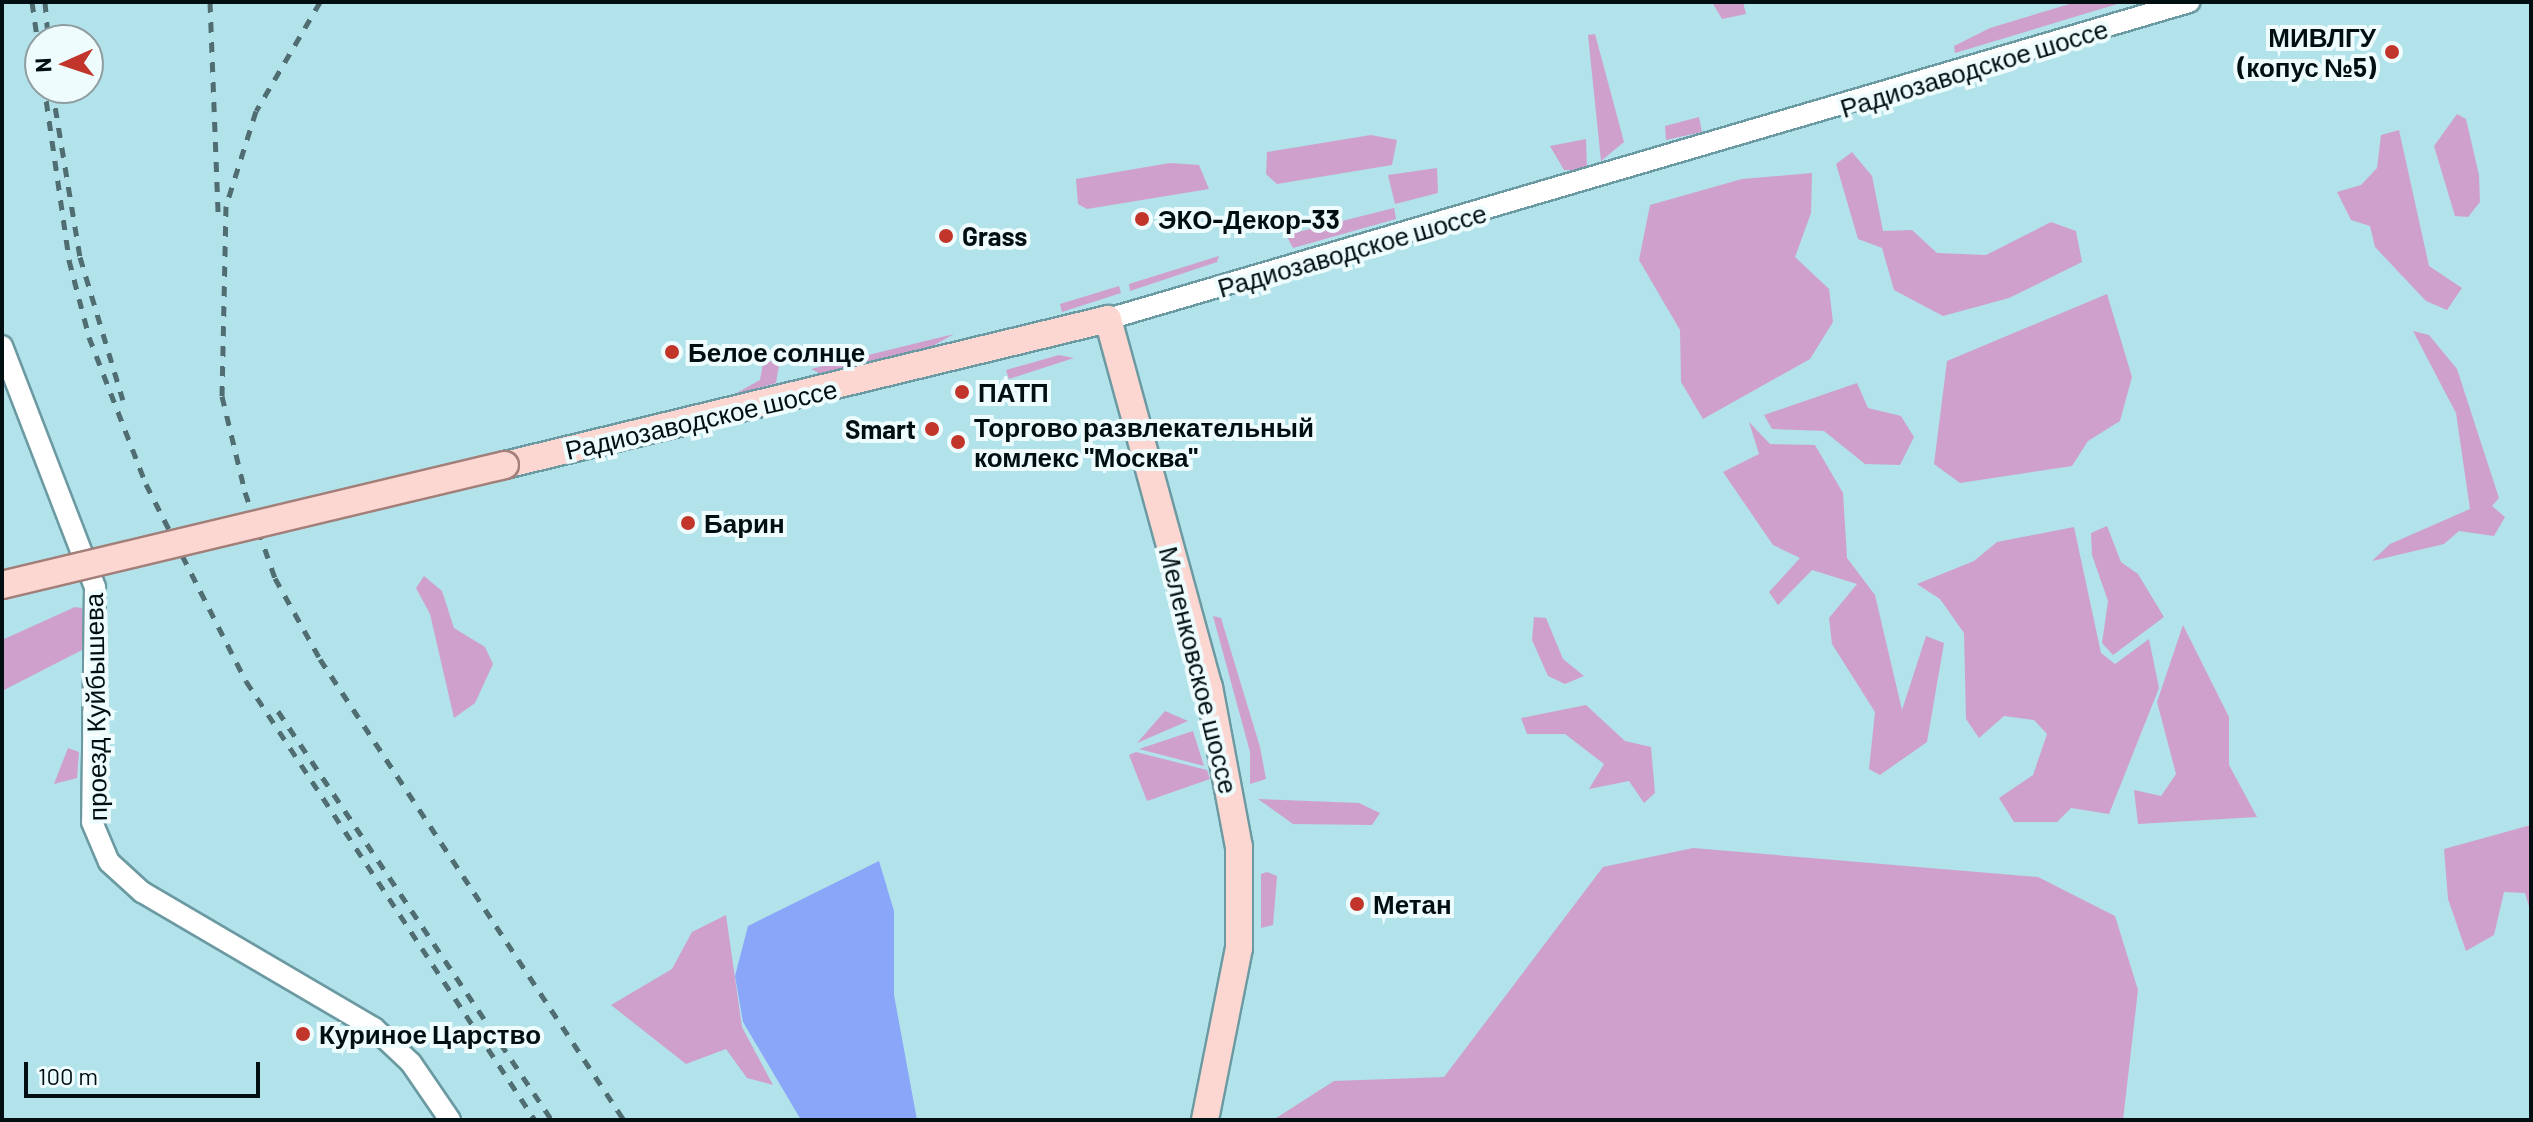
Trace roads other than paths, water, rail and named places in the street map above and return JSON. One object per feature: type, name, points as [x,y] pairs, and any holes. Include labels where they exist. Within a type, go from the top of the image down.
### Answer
[{"type":"main road","name":"Радиозаводское шоссе","points":[[2,585],[1108,319]]},
{"type":"main road","name":"Меленковское шоссе","points":[[1108,319],[1209,687],[1239,847],[1239,948],[1205,1120]]},
{"type":"street","name":"Радиозаводское шоссе","points":[[1108,319],[2189,2]]},
{"type":"street","name":"проезд Куйбышева","points":[[2,346],[85,549],[99,626],[92,822],[109,862],[149,897],[374,1028],[411,1063],[450,1120]]},
{"type":"water","points":[[879,861],[894,911],[894,995],[917,1120],[801,1120],[743,1022],[735,976],[748,926]]},
{"type":"railway","points":[[32,2],[69,260],[89,337],[146,484],[246,681],[535,1120]]},
{"type":"railway","points":[[45,2],[47,24]]},
{"type":"railway","points":[[210,2],[218,214]]},
{"type":"railway","points":[[320,2],[256,111],[226,206],[222,396],[245,492],[275,578],[320,659],[624,1120]]},
{"type":"railway","points":[[55,104],[80,257],[123,400]]},
{"type":"railway","points":[[278,711],[552,1120]]},
{"type":"place","name":"МИВЛГУ (копус №5)","points":[[2392,52]]},
{"type":"place","name":"ЭКО-Декор-33","points":[[1142,219]]},
{"type":"place","name":"Grass","points":[[946,236]]},
{"type":"place","name":"Белое солнце","points":[[672,352]]},
{"type":"place","name":"ПАТП","points":[[962,392]]},
{"type":"place","name":"Smart","points":[[932,429]]},
{"type":"place","name":"Торгово развлекательный комлекс \"Москва\"","points":[[958,442]]},
{"type":"place","name":"Барин","points":[[688,523]]},
{"type":"place","name":"Метан","points":[[1357,904]]},
{"type":"place","name":"Куриное Царство","points":[[303,1034]]}]
